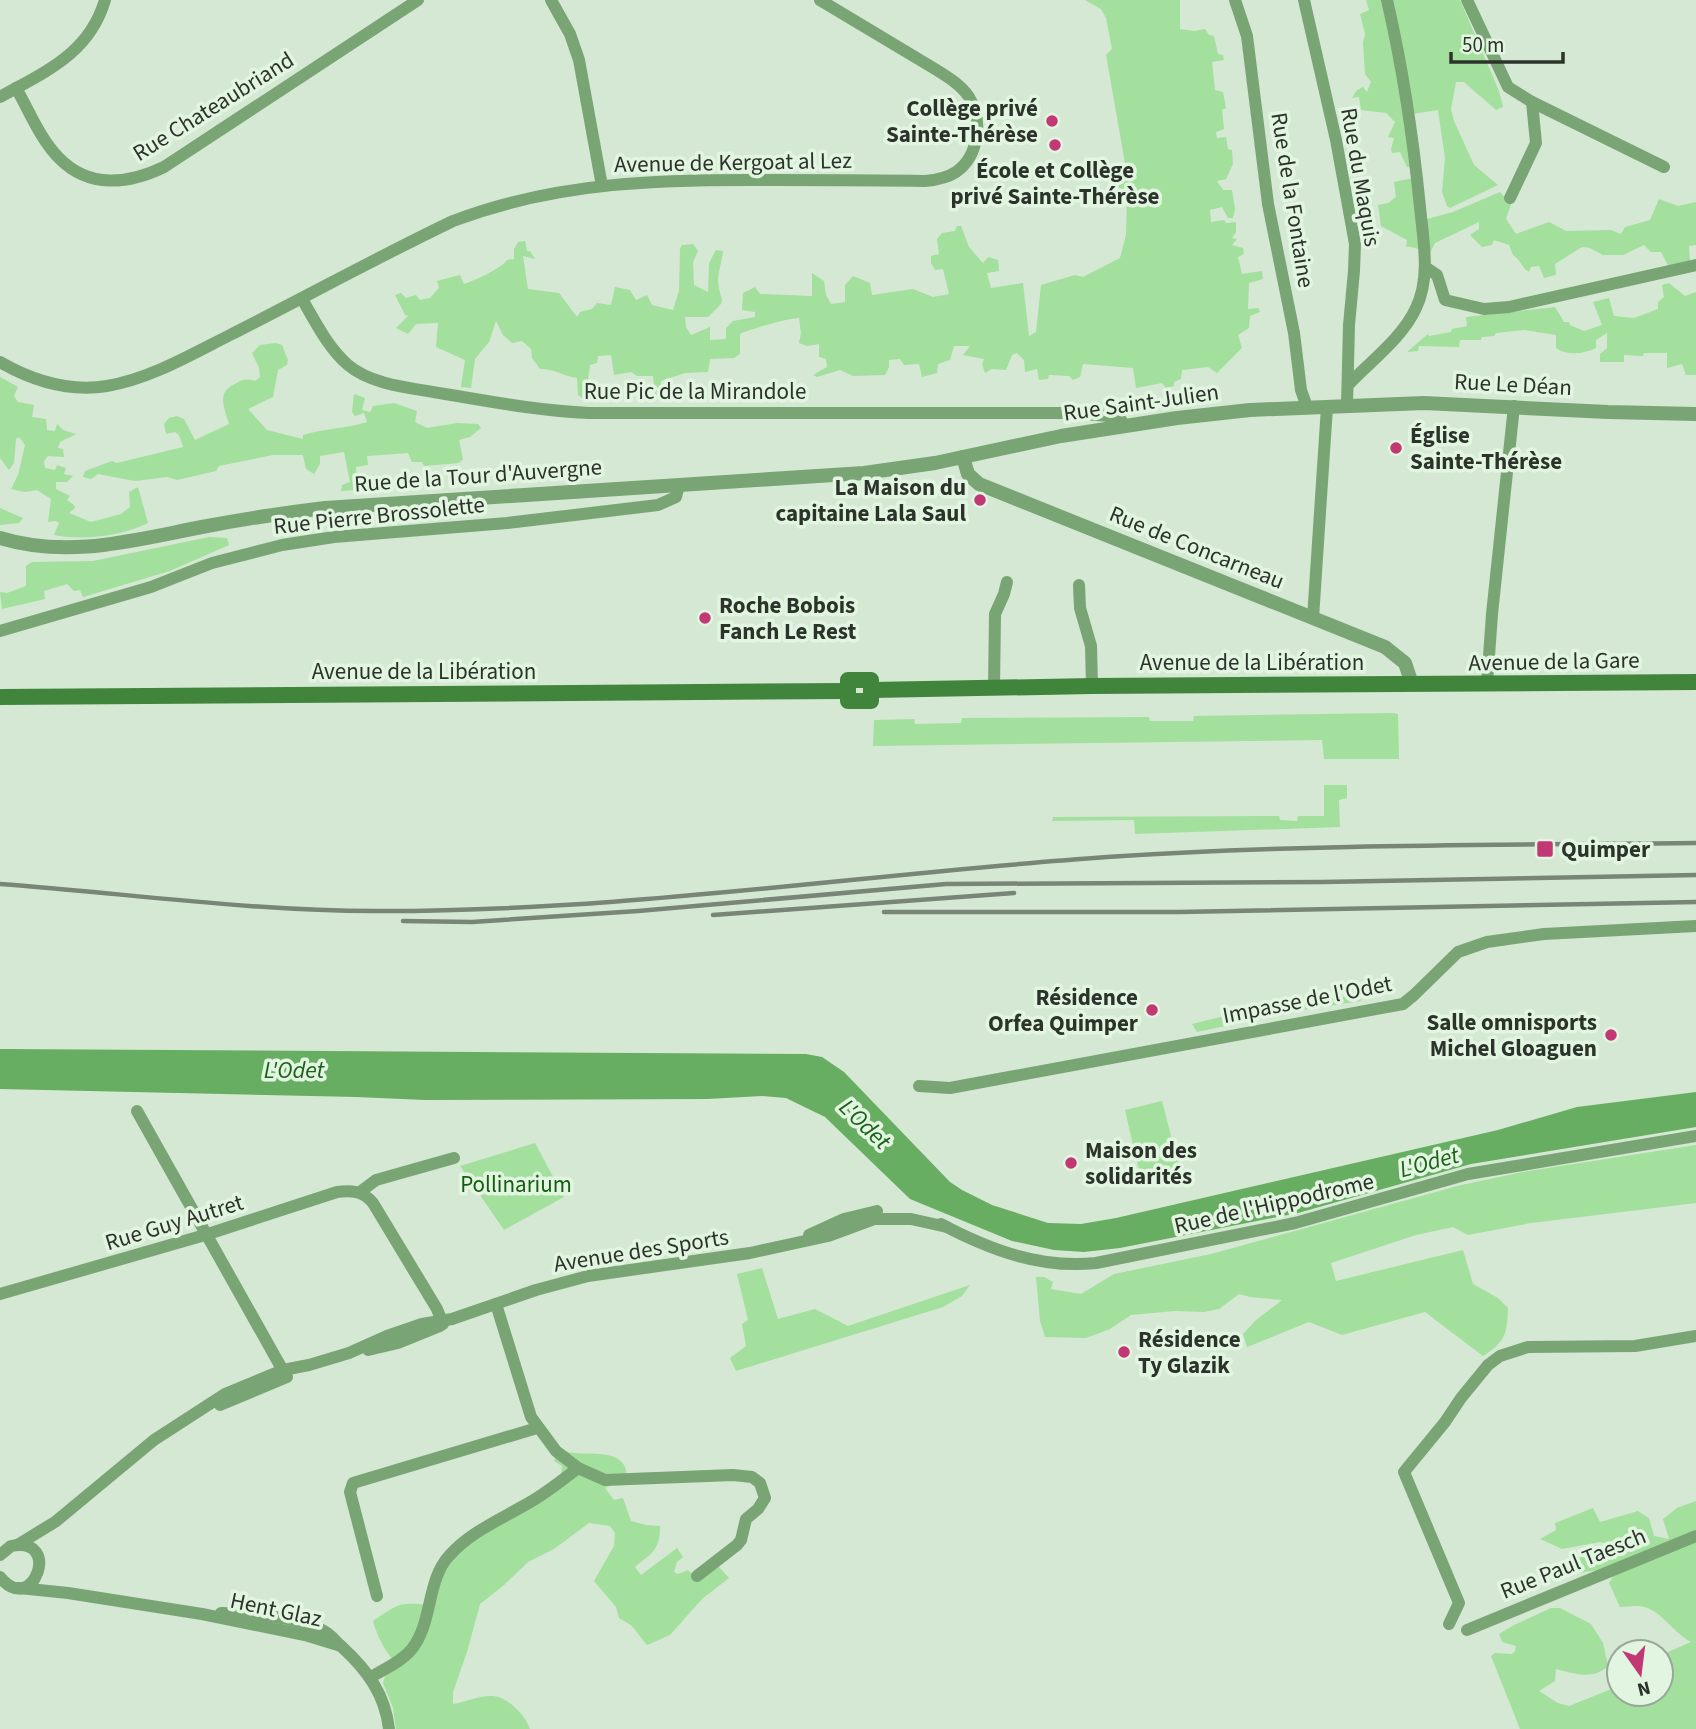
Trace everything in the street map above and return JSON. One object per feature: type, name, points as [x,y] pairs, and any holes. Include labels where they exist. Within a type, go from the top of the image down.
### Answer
[{"type":"main road","name":"Avenue de la Gare","points":[[1412,684],[1696,682]]},
{"type":"main road","name":"Avenue de la Libération","points":[[0,697],[848,691],[848,701],[871,701],[872,690],[1412,684]]},
{"type":"street","points":[[0,97],[63,61],[80,47],[95,27],[106,0]]},
{"type":"street","name":"Rue Chateaubriand","points":[[16,88],[60,159],[99,179],[131,180],[164,166],[418,0]]},
{"type":"street","points":[[551,0],[576,47],[602,186]]},
{"type":"street","name":"Avenue de Kergoat al Lez","points":[[0,362],[29,377],[53,384],[108,386],[164,367],[416,239],[471,215],[530,199],[602,186],[668,180],[925,181],[944,178],[957,172],[971,155],[977,129],[974,109],[967,94],[943,74],[820,0]]},
{"type":"street","name":"Rue de la Fontaine","points":[[1235,0],[1247,36],[1268,204],[1294,333],[1302,408]]},
{"type":"street","name":"Rue du Maquis","points":[[1304,0],[1336,140],[1354,244],[1347,405]]},
{"type":"street","points":[[1349,384],[1412,315],[1421,295],[1424,267],[1417,176],[1406,89],[1387,0]]},
{"type":"street","points":[[1467,0],[1506,83],[1514,92],[1664,167]]},
{"type":"street","points":[[1510,198],[1536,143],[1532,102]]},
{"type":"street","points":[[1424,267],[1437,275],[1446,300],[1491,309],[1696,265]]},
{"type":"street","name":"Rue Pic de la Mirandole","points":[[302,299],[338,355],[367,376],[401,386],[533,408],[589,413],[1075,413],[1119,417],[1125,426]]},
{"type":"street","name":"Rue Le Déan","points":[[1327,407],[1424,402],[1696,414]]},
{"type":"street","points":[[1487,684],[1514,406]]},
{"type":"street","points":[[1313,618],[1327,407]]},
{"type":"street","name":"Rue Saint-Julien","points":[[963,457],[1027,442],[1218,413],[1327,407]]},
{"type":"street","name":"Rue de Concarneau","points":[[963,457],[968,474],[979,484],[1394,652],[1408,667],[1412,684]]},
{"type":"street","name":"Rue de la Tour d'Auvergne","points":[[0,538],[44,547],[90,548],[262,516],[314,510],[864,473],[963,457]]},
{"type":"street","name":"Rue Pierre Brossolette","points":[[0,631],[135,592],[212,563],[265,549],[334,537],[507,523],[658,505],[676,497],[679,485]]},
{"type":"street","points":[[994,687],[995,614],[1007,582]]},
{"type":"street","points":[[1079,585],[1080,608],[1091,646],[1092,686]]},
{"type":"street","name":"Impasse de l'Odet","points":[[919,1086],[950,1088],[1403,1004],[1422,989],[1458,952],[1487,942],[1544,933],[1696,926]]},
{"type":"street","points":[[137,1111],[285,1374]]},
{"type":"street","name":"Rue de l'Hippodrome","points":[[1067,1264],[1113,1261],[1266,1230],[1468,1174],[1696,1136]]},
{"type":"street","name":"Rue Guy Autret","points":[[0,1294],[205,1235],[337,1192],[360,1192],[376,1180],[454,1157]]},
{"type":"street","points":[[360,1192],[373,1203],[445,1321]]},
{"type":"street","name":"Avenue des Sports","points":[[0,1555],[7,1548],[19,1544],[55,1522],[139,1451],[225,1394],[349,1353],[387,1336],[445,1321],[551,1285],[601,1273],[728,1257],[799,1240],[844,1219],[889,1210],[918,1213],[1011,1255],[1035,1261],[1067,1264]]},
{"type":"street","points":[[496,1304],[531,1417],[556,1451],[578,1468],[606,1480],[733,1475],[752,1477],[760,1483],[765,1498],[746,1520],[741,1540],[697,1576]]},
{"type":"street","points":[[1449,1624],[1459,1603],[1404,1472],[1446,1422],[1461,1398],[1488,1365],[1500,1356],[1528,1348],[1635,1346],[1696,1336]]},
{"type":"street","points":[[377,1596],[350,1492],[353,1483],[537,1428]]},
{"type":"street","points":[[371,1678],[414,1647],[424,1626],[442,1566],[454,1550],[477,1532],[554,1487],[578,1468]]},
{"type":"street","name":"Avenue des Sports","points":[[37,1555],[55,1522]]},
{"type":"street","name":"Rue Paul Taesch","points":[[1466,1630],[1696,1536]]},
{"type":"street","points":[[19,1544],[37,1555],[40,1563],[39,1573],[30,1585],[19,1588]]},
{"type":"street","name":"Hent Glaz","points":[[39,1573],[68,1592]]},
{"type":"street","name":"Hent Glaz","points":[[1,1579],[19,1588],[68,1592],[202,1614],[243,1613],[315,1626],[328,1633],[371,1678],[384,1706],[389,1729]]},
{"type":"green space","points":[[1085,0],[1180,0],[1180,29],[1205,29],[1209,35],[1214,36],[1218,54],[1223,55],[1224,60],[1212,62],[1215,90],[1223,92],[1226,108],[1222,110],[1224,129],[1216,132],[1217,138],[1226,137],[1228,149],[1232,150],[1233,164],[1226,179],[1217,181],[1223,190],[1232,190],[1235,209],[1233,218],[1228,218],[1222,207],[1210,210],[1211,222],[1236,222],[1236,232],[1232,238],[1237,239],[1232,245],[1243,248],[1244,254],[1238,257],[1242,274],[1262,271],[1263,279],[1249,283],[1248,309],[1259,308],[1260,312],[1250,316],[1249,328],[1238,335],[1242,348],[1217,373],[1208,367],[1182,370],[1181,379],[1174,382],[1174,386],[1166,388],[1162,383],[1136,388],[1133,368],[1083,364],[1080,377],[1073,380],[1069,376],[1049,375],[1048,379],[1039,380],[1037,369],[1025,372],[1024,360],[1017,353],[1012,355],[1006,370],[992,369],[985,373],[982,364],[984,359],[963,355],[970,346],[954,346],[950,360],[938,364],[937,373],[922,377],[919,364],[904,365],[900,359],[889,360],[885,375],[853,376],[840,370],[817,377],[813,375],[827,367],[826,359],[819,357],[819,344],[807,346],[799,343],[799,318],[740,334],[740,354],[734,358],[710,359],[708,372],[685,373],[661,381],[660,397],[655,396],[653,376],[637,376],[631,372],[614,375],[611,355],[598,356],[597,363],[590,365],[585,384],[588,396],[585,400],[578,395],[577,378],[540,369],[532,358],[531,349],[522,341],[512,343],[503,335],[496,321],[489,342],[475,359],[471,388],[461,387],[465,360],[436,347],[438,323],[416,324],[408,334],[396,328],[408,316],[395,295],[401,293],[406,298],[416,295],[420,300],[430,298],[439,288],[437,281],[460,275],[464,284],[474,280],[507,260],[514,259],[514,249],[518,242],[525,241],[527,251],[530,251],[535,259],[523,256],[528,289],[559,293],[577,317],[580,312],[592,309],[597,303],[611,305],[615,287],[630,290],[636,300],[647,295],[652,305],[673,310],[679,291],[680,249],[682,245],[693,244],[698,251],[693,262],[694,285],[708,292],[709,263],[716,250],[723,251],[718,281],[722,300],[708,317],[685,317],[686,327],[691,335],[710,327],[710,340],[726,339],[726,328],[733,321],[755,317],[755,312],[742,310],[743,293],[755,287],[760,294],[812,296],[812,273],[824,281],[826,295],[831,304],[845,302],[845,285],[853,276],[870,283],[872,295],[913,289],[933,297],[949,294],[943,269],[935,270],[931,256],[939,254],[937,239],[942,233],[955,231],[957,226],[961,226],[969,247],[983,263],[988,257],[998,260],[999,271],[987,273],[991,288],[1023,283],[1029,336],[1036,332],[1041,285],[1075,275],[1083,277],[1120,258],[1126,235],[1127,197],[1116,194],[1113,173],[1126,169],[1106,55],[1112,49],[1106,18],[1101,9]]},
{"type":"green space","points":[[1366,0],[1460,0],[1499,91],[1503,107],[1496,110],[1464,82],[1456,82],[1451,109],[1474,165],[1498,185],[1450,208],[1442,192],[1445,158],[1438,110],[1406,115],[1411,167],[1407,167],[1400,152],[1392,153],[1394,138],[1388,137],[1395,122],[1386,113],[1361,110],[1359,97],[1352,98],[1357,90],[1363,87],[1367,92],[1371,82],[1365,74],[1365,34],[1360,14],[1369,10]]},
{"type":"green space","points":[[1413,178],[1427,219],[1453,212],[1500,192],[1511,204],[1506,219],[1516,234],[1549,222],[1566,231],[1611,230],[1621,234],[1625,227],[1650,220],[1659,199],[1678,206],[1696,202],[1696,245],[1689,246],[1690,261],[1669,267],[1661,252],[1651,252],[1644,245],[1623,255],[1603,255],[1582,247],[1555,264],[1556,275],[1544,278],[1539,266],[1531,267],[1529,272],[1526,270],[1513,255],[1509,245],[1494,240],[1492,245],[1482,247],[1470,235],[1479,229],[1479,222],[1435,243],[1430,253],[1406,247],[1407,240],[1381,226],[1378,205],[1388,203],[1396,197],[1394,182]]},
{"type":"green space","points":[[1669,283],[1685,296],[1696,292],[1696,375],[1686,375],[1682,364],[1667,368],[1667,353],[1624,355],[1624,362],[1600,362],[1600,354],[1607,348],[1607,333],[1596,340],[1596,348],[1581,353],[1565,352],[1556,348],[1556,335],[1524,330],[1496,333],[1494,336],[1482,337],[1481,340],[1460,340],[1459,347],[1419,346],[1418,351],[1407,352],[1428,334],[1451,332],[1452,329],[1467,326],[1466,317],[1555,307],[1564,322],[1584,331],[1602,325],[1593,302],[1609,298],[1614,316],[1634,318],[1658,309],[1658,302],[1664,297],[1662,285]]},
{"type":"green space","points":[[260,345],[282,345],[288,360],[287,365],[278,370],[273,397],[248,409],[267,430],[303,439],[303,435],[367,422],[364,413],[355,416],[352,412],[354,394],[365,398],[362,410],[370,412],[373,406],[394,403],[417,411],[415,422],[427,428],[457,423],[478,424],[481,428],[470,437],[459,440],[463,459],[459,463],[424,466],[422,462],[412,462],[408,453],[367,456],[368,465],[356,467],[357,490],[341,491],[342,485],[350,482],[344,452],[320,456],[320,464],[314,474],[306,469],[303,455],[273,455],[219,466],[216,471],[177,480],[167,477],[135,481],[98,474],[91,479],[83,477],[85,471],[112,461],[117,463],[183,447],[179,435],[175,432],[166,434],[164,424],[169,418],[177,416],[184,419],[195,440],[229,424],[223,402],[225,393],[241,381],[255,381],[260,377],[252,353]]},
{"type":"green space","points":[[0,377],[18,387],[14,396],[18,402],[34,405],[32,417],[46,419],[47,430],[55,431],[57,424],[63,430],[76,434],[60,442],[58,448],[63,449],[64,457],[48,456],[44,461],[45,468],[55,470],[57,465],[66,468],[64,474],[73,476],[67,482],[56,482],[56,489],[70,496],[67,500],[74,505],[75,508],[69,513],[91,522],[121,514],[130,507],[129,492],[138,487],[148,523],[102,536],[54,535],[59,523],[48,522],[51,499],[37,490],[25,492],[11,489],[18,475],[25,445],[19,437],[16,439],[14,463],[9,470],[0,458]]},
{"type":"green space","points":[[0,508],[23,518],[19,523],[0,525]]},
{"type":"green space","points":[[209,537],[227,538],[229,545],[170,571],[83,597],[80,590],[74,591],[67,584],[44,591],[45,599],[2,609],[0,592],[7,593],[26,586],[26,566],[32,562],[93,561]]},
{"type":"green space","points":[[1398,714],[1399,759],[1324,759],[1322,740],[873,746],[874,720],[914,719],[915,724],[961,723],[962,718],[1149,717],[1150,721],[1193,721],[1194,716]]},
{"type":"green space","points":[[1324,785],[1347,785],[1347,798],[1339,800],[1340,827],[1135,834],[1134,820],[1052,821],[1053,817],[1279,816],[1280,820],[1297,821],[1298,816],[1324,816]]},
{"type":"green space","points":[[1360,996],[1361,1001],[1290,1012],[1197,1032],[1192,1024],[1291,1000]]},
{"type":"green space","points":[[1162,1101],[1179,1167],[1140,1175],[1125,1110]]},
{"type":"green space","name":"Pollinarium","points":[[535,1143],[564,1197],[504,1230],[460,1166]]},
{"type":"green space","points":[[1696,1145],[1696,1203],[1531,1223],[1468,1235],[1453,1227],[1416,1235],[1331,1263],[1336,1281],[1463,1250],[1473,1284],[1498,1298],[1508,1308],[1503,1337],[1483,1356],[1425,1312],[1342,1335],[1309,1322],[1247,1347],[1243,1334],[1282,1300],[1239,1294],[1219,1309],[1204,1312],[1175,1311],[1131,1315],[1110,1329],[1086,1338],[1045,1337],[1040,1321],[1036,1277],[1044,1277],[1053,1282],[1051,1289],[1081,1294],[1114,1274],[1211,1254],[1461,1185],[1523,1172]]},
{"type":"green space","points":[[762,1268],[778,1319],[815,1309],[848,1326],[970,1285],[962,1296],[943,1307],[736,1371],[730,1358],[746,1346],[742,1324],[748,1320],[737,1274]]},
{"type":"green space","points":[[564,1451],[613,1456],[625,1467],[627,1478],[605,1488],[614,1500],[623,1498],[631,1521],[660,1526],[657,1546],[635,1567],[641,1575],[677,1548],[683,1557],[677,1562],[674,1572],[678,1574],[688,1570],[695,1577],[719,1567],[729,1578],[702,1599],[670,1635],[647,1645],[632,1626],[619,1618],[616,1607],[594,1581],[614,1546],[615,1533],[610,1526],[589,1523],[554,1549],[528,1562],[480,1604],[453,1692],[453,1704],[488,1696],[499,1697],[520,1713],[530,1729],[396,1729],[393,1708],[383,1683],[385,1676],[399,1667],[383,1646],[373,1621],[400,1605],[430,1605],[444,1574],[466,1547],[491,1525],[561,1476],[562,1466],[554,1461],[557,1455]]},
{"type":"green space","points":[[1696,1501],[1696,1729],[1520,1729],[1491,1656],[1495,1653],[1512,1654],[1515,1651],[1516,1646],[1502,1642],[1499,1634],[1551,1608],[1560,1608],[1591,1624],[1603,1643],[1605,1668],[1590,1674],[1556,1669],[1555,1681],[1539,1691],[1558,1703],[1569,1706],[1605,1692],[1605,1708],[1675,1708],[1675,1649],[1691,1642],[1650,1609],[1638,1606],[1620,1607],[1609,1583],[1613,1577],[1600,1570],[1577,1573],[1568,1562],[1577,1557],[1607,1558],[1609,1544],[1600,1542],[1562,1549],[1540,1539],[1556,1530],[1555,1523],[1593,1508],[1600,1522],[1638,1511],[1649,1518],[1654,1536],[1669,1539],[1663,1519],[1677,1508]]},
{"type":"water","name":"L'Odet","points":[[0,1049],[806,1054],[822,1057],[844,1072],[950,1182],[992,1205],[1048,1223],[1081,1224],[1116,1218],[1498,1130],[1577,1107],[1696,1092],[1696,1127],[1471,1164],[1298,1213],[1120,1248],[1084,1252],[1054,1250],[1012,1241],[910,1199],[825,1117],[786,1098],[762,1096],[707,1099],[425,1100],[0,1089]]},
{"type":"railway","points":[[0,884],[281,908],[467,910],[650,899],[1107,857],[1402,846],[1696,843]]},
{"type":"railway","points":[[403,921],[472,922],[638,911],[946,884],[1323,882],[1696,875]]},
{"type":"railway","points":[[713,915],[1014,893]]},
{"type":"railway","points":[[884,912],[1179,912],[1696,902]]},
{"type":"place","name":"Collège privé Sainte-Thérèse","points":[[1052,121]]},
{"type":"place","name":"École et Collège privé Sainte-Thérèse","points":[[1055,145]]},
{"type":"place","name":"Église Sainte-Thérèse","points":[[1396,448]]},
{"type":"place","name":"La Maison du capitaine Lala Saul","points":[[980,500]]},
{"type":"place","name":"Roche Bobois Fanch Le Rest","points":[[705,618]]},
{"type":"place","name":"Quimper","points":[[1545,849]]},
{"type":"place","name":"Résidence Orfea Quimper","points":[[1152,1010]]},
{"type":"place","name":"Salle omnisports Michel Gloaguen","points":[[1611,1035]]},
{"type":"place","name":"Maison des solidarités","points":[[1071,1163]]},
{"type":"place","name":"Résidence Ty Glazik","points":[[1124,1352]]}]
